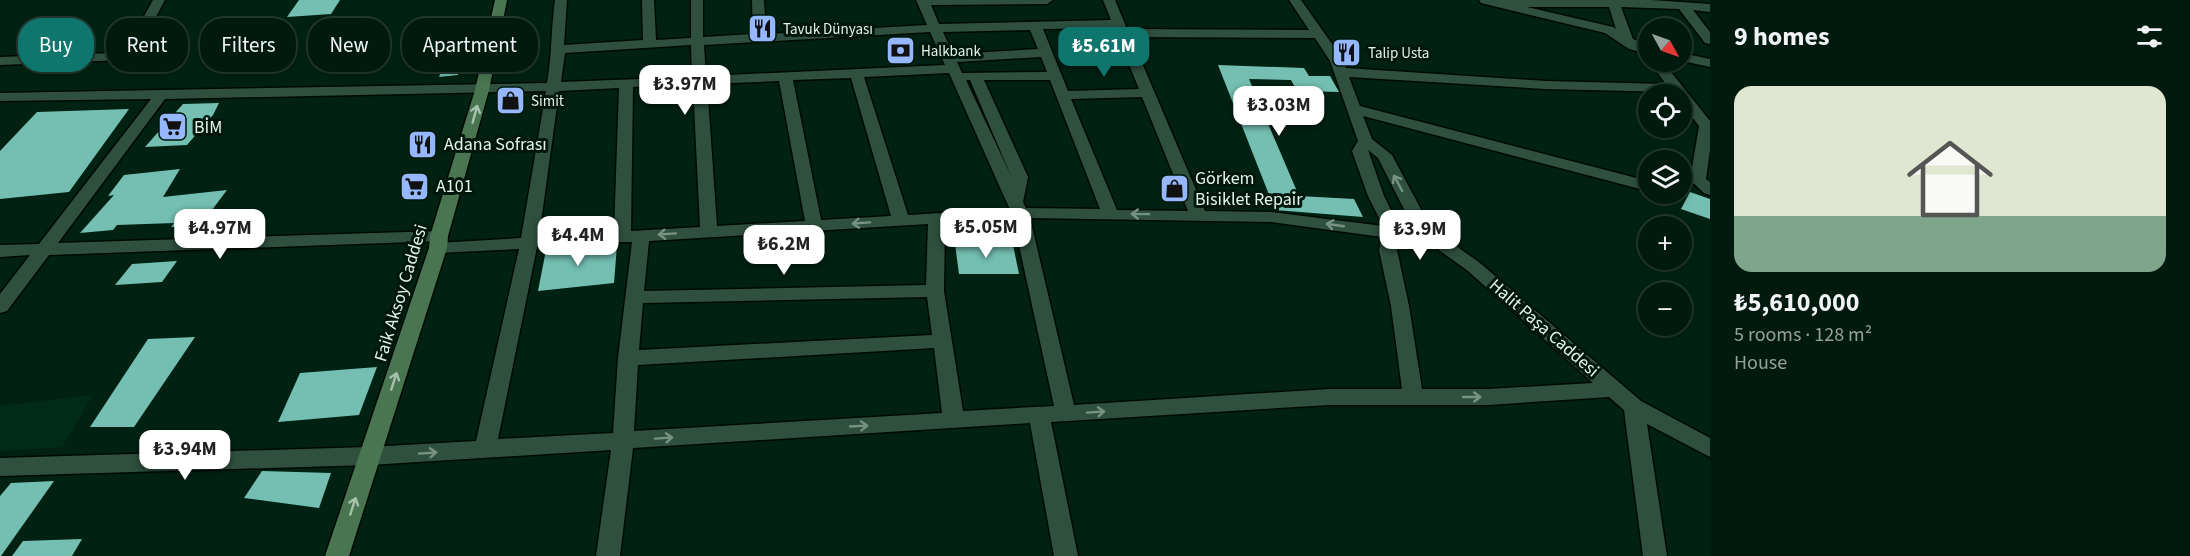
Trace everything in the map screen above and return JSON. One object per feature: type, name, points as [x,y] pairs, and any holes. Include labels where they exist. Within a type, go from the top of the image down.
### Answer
[{"type":"main road","name":"Faik Aksoy Caddesi","points":[[337,556],[438,242],[482,90],[501,0]]},
{"type":"street","points":[[0,61],[119,57],[134,45],[159,0]]},
{"type":"street","points":[[485,449],[529,243],[559,49],[556,42],[561,0]]},
{"type":"street","points":[[648,0],[650,45]]},
{"type":"street","points":[[697,0],[697,42],[709,232]]},
{"type":"street","points":[[758,0],[760,38]]},
{"type":"street","points":[[1047,0],[922,1],[1017,208],[1066,413]]},
{"type":"street","points":[[1109,0],[1198,214]]},
{"type":"street","points":[[1295,0],[1337,62],[1365,141],[1360,151],[1376,196],[1392,230],[1404,241],[1419,244],[1428,239],[1424,231]]},
{"type":"street","points":[[1485,0],[1610,30],[1627,42],[1638,46]]},
{"type":"street","points":[[1500,3],[1642,2],[1710,8]]},
{"type":"street","points":[[1614,3],[1627,42]]},
{"type":"street","points":[[1682,5],[1710,40]]},
{"type":"street","points":[[559,49],[934,28],[1035,26],[1318,34]]},
{"type":"street","points":[[1035,26],[1053,76],[1110,213]]},
{"type":"street","points":[[0,97],[482,90],[953,68],[1045,53]]},
{"type":"street","points":[[1692,59],[1710,63]]},
{"type":"street","points":[[953,68],[975,76],[1053,76]]},
{"type":"street","points":[[1341,72],[1546,85],[1638,87]]},
{"type":"street","points":[[1664,72],[1674,84]]},
{"type":"street","points":[[856,73],[901,220]]},
{"type":"street","points":[[785,75],[814,225]]},
{"type":"street","points":[[975,76],[1020,177],[1017,208]]},
{"type":"street","points":[[608,556],[623,440],[634,297],[626,83]]},
{"type":"street","points":[[1061,95],[1147,93]]},
{"type":"street","points":[[0,307],[161,95]]},
{"type":"street","points":[[1692,108],[1706,126],[1698,180],[1710,190]]},
{"type":"street","points":[[1355,109],[1638,183]]},
{"type":"street","name":"Halit Paşa Caddesi","points":[[1365,141],[1384,155],[1424,231],[1474,267],[1634,407],[1710,448]]},
{"type":"street","points":[[0,251],[358,237],[438,242],[529,243],[936,218],[1017,208],[1271,217],[1392,230]]},
{"type":"street","points":[[936,218],[935,291],[954,420]]},
{"type":"street","points":[[1392,230],[1388,250],[1400,306],[1413,397]]},
{"type":"street","points":[[634,297],[935,291]]},
{"type":"street","points":[[628,358],[942,341]]},
{"type":"street","points":[[0,467],[369,456],[1329,397],[1488,397],[1614,389]]},
{"type":"street","points":[[1634,407],[1655,556]]},
{"type":"street","points":[[1039,415],[1066,556]]},
{"type":"shaded area","points":[[93,395],[62,447],[0,451],[0,406]]},
{"type":"building","points":[[299,0],[340,0],[331,14],[287,17]]},
{"type":"building","points":[[1218,65],[1304,68],[1309,76],[1330,76],[1339,92],[1297,91],[1291,80],[1249,79],[1299,196],[1354,199],[1363,217],[1275,210]]},
{"type":"building","points":[[441,72],[459,72],[458,75],[439,77]]},
{"type":"building","points":[[219,103],[213,115],[187,145],[145,147],[183,104]]},
{"type":"building","points":[[129,109],[69,192],[0,199],[0,151],[37,112]]},
{"type":"building","points":[[180,169],[163,197],[227,190],[200,226],[171,227],[174,223],[117,225],[113,230],[80,233],[114,195],[108,196],[124,175]]},
{"type":"building","points":[[1692,193],[1710,199],[1710,219],[1681,209],[1684,204],[1692,204]]},
{"type":"building","points":[[955,244],[1013,245],[1019,274],[959,274]]},
{"type":"building","points":[[617,245],[614,283],[538,291],[546,250]]},
{"type":"building","points":[[177,261],[162,282],[115,285],[132,264]]},
{"type":"building","points":[[195,337],[134,427],[90,427],[148,339]]},
{"type":"building","points":[[377,367],[359,415],[278,422],[300,373]]},
{"type":"building","points":[[262,471],[331,473],[319,508],[244,498]]},
{"type":"building","points":[[54,481],[0,556],[0,496],[11,483]]},
{"type":"building","points":[[82,539],[72,556],[12,556],[23,541]]},
{"type":"place","name":"Tavuk Dünyası","points":[[762,29]]},
{"type":"place","name":"Halkbank","points":[[900,51]]},
{"type":"place","name":"Talip Usta","points":[[1347,53]]},
{"type":"place","name":"Simit","points":[[510,101]]},
{"type":"place","name":"BİM","points":[[173,127]]},
{"type":"place","name":"Adana Sofrası","points":[[423,144]]},
{"type":"place","name":"A101","points":[[415,186]]},
{"type":"place","name":"Görkem Bisiklet Repair","points":[[1174,188]]}]
